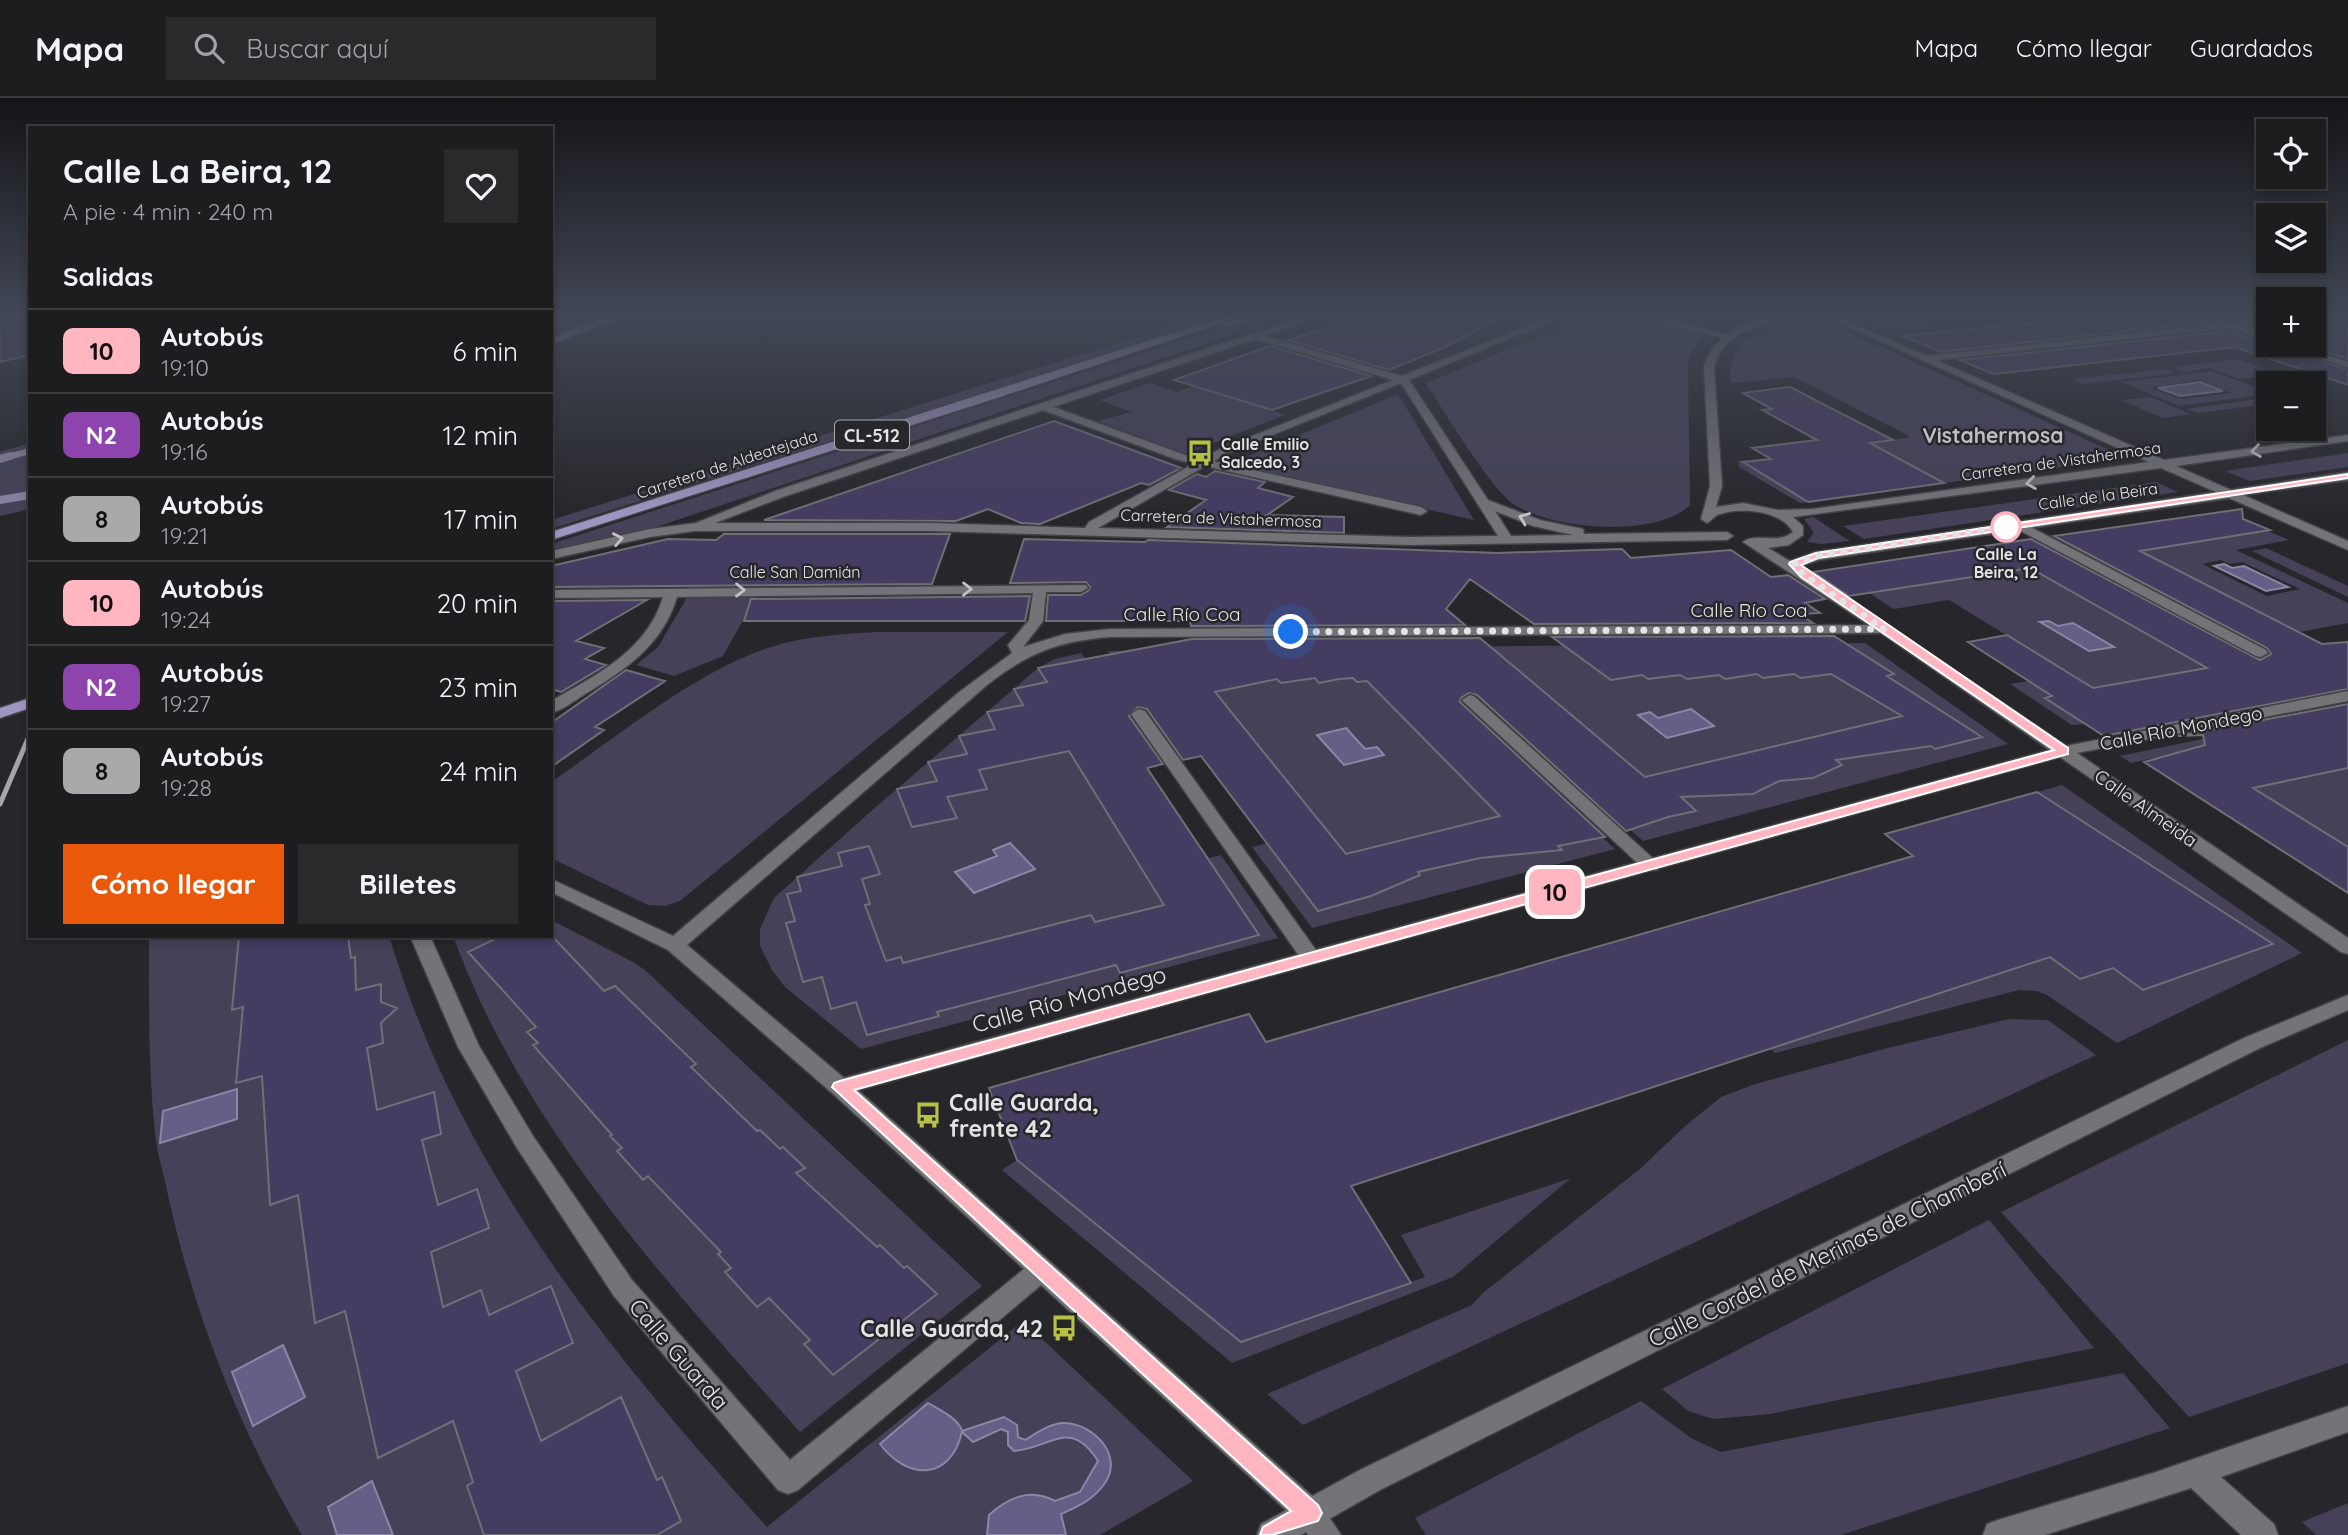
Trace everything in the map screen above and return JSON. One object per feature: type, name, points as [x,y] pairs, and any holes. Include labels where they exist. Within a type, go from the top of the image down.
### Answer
[{"type":"main road","name":"Carretera de Aldeatejada","points":[[553,535],[1034,382]]},
{"type":"main road","points":[[0,713],[28,704]]},
{"type":"street","points":[[695,527],[755,503],[1119,382]]},
{"type":"street","points":[[1089,532],[1093,525],[1224,451],[1399,382]]},
{"type":"street","points":[[1405,382],[1508,541]]},
{"type":"street","points":[[1710,382],[1716,487],[1708,516],[1712,528],[1727,536],[1749,542]]},
{"type":"street","points":[[1980,382],[2348,546]]},
{"type":"street","points":[[1044,407],[1201,463],[1420,512]]},
{"type":"street","name":"Carretera de Vistahermosa","points":[[1660,536],[1731,507],[1747,507],[1778,514],[1812,513],[2348,438]]},
{"type":"street","name":"Calle de la Beira","points":[[1799,569],[1816,556],[2348,476]]},
{"type":"street","points":[[1716,487],[1747,507]]},
{"type":"street","name":"Carretera de Vistahermosa","points":[[755,503],[747,513],[750,518],[828,526]]},
{"type":"street","name":"Carretera de Vistahermosa","points":[[1484,503],[1537,523],[1613,539]]},
{"type":"street","points":[[1778,514],[1797,526],[1799,532],[1784,542]]},
{"type":"street","points":[[2019,525],[2261,653]]},
{"type":"street","name":"Carretera de Vistahermosa","points":[[553,554],[599,543],[695,527],[828,526],[1409,541],[1727,536]]},
{"type":"street","name":"Calle de la Beira","points":[[1749,542],[1784,542],[1853,550]]},
{"type":"street","name":"Calle Almeida","points":[[1749,542],[1799,569],[2348,947]]},
{"type":"street","name":"Calle Almeida","points":[[1784,542],[1799,569]]},
{"type":"street","points":[[1019,653],[1016,645],[1037,621],[1040,588]]},
{"type":"street","name":"Calle San Damián","points":[[553,594],[1081,588]]},
{"type":"street","points":[[553,707],[637,653],[662,620],[671,592]]},
{"type":"street","name":"Calle Río Coa","points":[[675,945],[962,696],[1019,653],[1038,644],[1110,633],[1884,629]]},
{"type":"street","name":"Calle Río Mondego","points":[[840,1087],[2064,751],[2348,696]]},
{"type":"street","points":[[1470,700],[1651,866]]},
{"type":"street","points":[[1139,714],[1311,958]]},
{"type":"street","points":[[553,886],[675,945],[840,1087],[1318,1524]]},
{"type":"street","name":"Calle Guarda","points":[[421,938],[468,1047],[525,1142],[623,1288],[788,1480],[1040,1271]]},
{"type":"street","name":"Calle Cordel de Merinas de Chamberí","points":[[1272,1535],[1318,1524],[1370,1480],[2252,1043],[2348,1002]]},
{"type":"street","points":[[1998,1535],[2196,1472],[2348,1419]]},
{"type":"street","points":[[2196,1472],[2263,1535]]},
{"type":"shaded area","points":[[992,382],[1017,382],[553,528],[553,519]]},
{"type":"shaded area","points":[[1052,382],[1091,382],[656,527],[553,551],[553,543]]},
{"type":"shaded area","points":[[1205,382],[1262,382],[1253,404],[1285,415],[1186,454],[1098,421],[1131,412],[1100,400],[1150,383],[1177,392]]},
{"type":"shaded area","points":[[1688,382],[1690,505],[1675,516],[1630,526],[1578,525],[1532,514],[1515,505],[1494,484],[1426,383]]},
{"type":"shaded area","points":[[1805,382],[1959,382],[2127,458],[1944,483],[1870,443],[1911,437]]},
{"type":"shaded area","points":[[2121,382],[2188,382],[2149,388],[2182,399],[2231,393],[2206,382],[2242,382],[2256,387],[2256,396],[2179,406]]},
{"type":"shaded area","points":[[2200,382],[2223,391],[2180,396],[2158,388]]},
{"type":"shaded area","points":[[1398,394],[1474,520],[1229,464]]},
{"type":"shaded area","points":[[2150,397],[2191,414],[2163,418],[2121,400]]},
{"type":"shaded area","points":[[2256,399],[2256,406],[2198,413],[2186,409]]},
{"type":"shaded area","points":[[28,444],[28,509],[0,516],[0,452]]},
{"type":"shaded area","points":[[2348,453],[2348,467],[2250,481],[2225,471]]},
{"type":"shaded area","points":[[1738,460],[1808,502],[1800,503],[1739,467]]},
{"type":"shaded area","points":[[2156,482],[2178,492],[1864,539],[1843,526]]},
{"type":"shaded area","points":[[1813,517],[1850,541],[1822,544],[1807,542],[1814,533],[1804,519]]},
{"type":"shaded area","points":[[2268,531],[2289,540],[2236,550],[2348,603],[2348,623],[2299,632],[2159,561],[2103,556]],"holes":[[[2221,560],[2229,564],[2242,562],[2300,589],[2267,596],[2202,564]]]},
{"type":"shaded area","points":[[2266,548],[2348,586],[2348,597],[2252,551]]},
{"type":"shaded area","points":[[2050,564],[2051,580],[2181,653],[2246,660],[2046,698],[2084,724],[2072,725],[2010,684],[2042,679],[2049,661],[1949,600],[1894,609],[1869,593]]},
{"type":"shaded area","points":[[2224,564],[2232,568],[2244,566],[2288,587],[2266,591],[2214,566]]},
{"type":"shaded area","points":[[758,593],[723,656],[674,676],[636,665],[658,647],[689,594]]},
{"type":"shaded area","points":[[2049,621],[2058,626],[2073,623],[2114,647],[2089,651],[2040,622]]},
{"type":"shaded area","points":[[877,632],[1008,632],[680,901],[665,906],[648,905],[553,859],[553,781],[686,688],[715,672],[784,643]]},
{"type":"shaded area","points":[[1865,643],[2008,744],[1643,841],[1573,778],[1621,757],[1553,699],[1509,709],[1426,647]]},
{"type":"shaded area","points":[[1398,647],[1402,716],[1431,745],[1538,778],[1615,849],[1312,928],[1252,847],[1325,829],[1221,699],[1154,713],[1108,651]]},
{"type":"shaded area","points":[[1081,653],[1126,719],[1146,874],[1221,855],[1278,938],[861,1049],[785,987],[772,970],[760,946],[760,929],[774,898],[1038,668],[1055,659]]},
{"type":"shaded area","points":[[1691,709],[1714,726],[1667,738],[1638,715],[1650,712],[1658,718]]},
{"type":"shaded area","points":[[2348,709],[2216,749],[2273,784],[2348,768],[2348,847],[2193,750],[2131,763],[2120,756]]},
{"type":"shaded area","points":[[1346,728],[1365,749],[1377,747],[1384,755],[1344,765],[1317,735]]},
{"type":"shaded area","points":[[2062,785],[2302,953],[2117,1043],[2047,995],[2037,991],[2019,990],[1775,1053],[1771,1049],[2050,957],[2079,979],[2113,968],[2143,989],[2273,945],[2037,792]]},
{"type":"shaded area","points":[[1010,843],[1035,869],[974,893],[955,872],[997,856],[993,850]]},
{"type":"shaded area","points":[[553,921],[633,962],[646,971],[982,1286],[800,1432],[650,1260],[603,1200],[558,1138],[518,1073],[483,1006],[454,938],[553,938]]},
{"type":"shaded area","points":[[149,938],[390,938],[419,1021],[455,1101],[497,1178],[544,1252],[596,1324],[651,1393],[767,1527],[1023,1321],[1193,1481],[1100,1535],[302,1535],[239,1413],[191,1284],[155,1133],[149,1010]]},
{"type":"shaded area","points":[[2009,1019],[2048,1020],[2096,1055],[1303,1425],[1267,1394],[1472,1305],[1483,1293],[1640,1169],[1684,1127],[1721,1097],[1755,1084]]},
{"type":"shaded area","points":[[2348,1040],[2348,1363],[2189,1417],[2001,1212]]},
{"type":"shaded area","points":[[237,1089],[237,1119],[160,1143],[163,1111]]},
{"type":"shaded area","points":[[1017,1160],[1241,1342],[1425,1277],[1401,1235],[1571,1178],[1453,1277],[1232,1363],[1002,1170]]},
{"type":"shaded area","points":[[1989,1220],[2094,1348],[1770,1414],[1713,1419],[1688,1411],[1662,1389]]},
{"type":"shaded area","points":[[283,1345],[305,1397],[253,1426],[232,1372]]},
{"type":"shaded area","points":[[2123,1373],[2170,1428],[1841,1535],[1426,1535],[1415,1518],[1641,1401],[1691,1438],[1721,1452]]},
{"type":"shaded area","points":[[928,1403],[953,1418],[962,1431],[1004,1417],[1017,1425],[1018,1437],[1025,1440],[1055,1424],[1076,1425],[1095,1435],[1103,1443],[1111,1462],[1110,1472],[1096,1494],[1061,1514],[1066,1535],[987,1535],[989,1515],[1004,1503],[1028,1495],[1055,1501],[1080,1492],[1098,1461],[1078,1440],[1069,1438],[1059,1438],[1014,1451],[1008,1445],[1008,1432],[1001,1429],[973,1442],[962,1432],[948,1460],[927,1470],[915,1469],[891,1456],[880,1444]]},
{"type":"shaded area","points":[[372,1481],[393,1535],[337,1535],[328,1507]]},
{"type":"shaded area","points":[[2348,1503],[2348,1535],[2316,1535],[2302,1522]]},
{"type":"building","points":[[1181,382],[1353,382],[1272,410]]},
{"type":"building","points":[[1790,387],[1893,440],[1870,443],[1944,483],[1808,502],[1743,462],[1771,459],[1752,448],[1817,440],[1762,410],[1772,409],[1743,393]]},
{"type":"building","points":[[1054,421],[1181,468],[1149,485],[1141,483],[1040,524],[1021,523],[988,509],[956,521],[764,520]]},
{"type":"building","points":[[1215,471],[1265,482],[1258,488],[1293,497],[1267,515],[1344,517],[1344,533],[1167,527],[1206,500],[1169,490],[1197,474],[1206,477]]},
{"type":"building","points":[[2242,509],[2243,519],[2270,530],[2140,551],[2322,644],[2348,642],[2348,689],[2104,736],[2045,698],[2052,696],[1968,642],[2007,635],[2093,688],[2207,668],[2030,568],[1849,596],[1813,572],[2031,539],[2260,660],[2271,654],[2267,648],[2054,536]]},
{"type":"building","points":[[724,534],[950,534],[932,584],[553,587],[553,566],[668,539],[716,540]]},
{"type":"building","points":[[1024,539],[1148,540],[1497,553],[1622,549],[1631,558],[1731,550],[1771,577],[1788,575],[1825,599],[1805,603],[1820,613],[1799,614],[1813,623],[1534,624],[1470,579],[1446,609],[1465,625],[1191,626],[1190,621],[1046,621],[1048,595],[1081,595],[1090,587],[1086,582],[1010,583]]},
{"type":"building","points":[[1030,596],[1025,621],[744,621],[751,599]]},
{"type":"building","points":[[647,600],[576,641],[604,648],[585,659],[606,665],[561,692],[553,690],[553,601]]},
{"type":"building","points":[[1834,636],[1894,674],[1887,676],[1982,737],[1935,749],[1931,746],[1836,760],[1842,765],[1813,778],[1779,781],[1753,794],[1681,797],[1696,811],[1626,831],[1477,695],[1469,693],[1461,698],[1460,702],[1605,837],[1558,846],[1562,850],[1480,858],[1418,872],[1420,875],[1371,896],[1318,911],[1201,756],[1183,760],[1147,709],[1138,707],[1129,716],[1163,764],[1147,768],[1259,935],[1120,973],[1116,965],[937,1012],[939,1016],[867,1035],[856,1002],[831,1009],[822,977],[803,982],[786,923],[795,921],[787,894],[801,891],[797,877],[842,866],[838,853],[869,846],[880,874],[862,879],[870,904],[865,905],[886,961],[901,957],[903,963],[1091,915],[1095,922],[1164,905],[1069,751],[979,770],[987,789],[947,797],[957,818],[912,827],[897,789],[937,781],[928,762],[967,754],[959,736],[995,729],[987,712],[1023,705],[1014,689],[1047,682],[1038,668],[1192,639],[1480,638],[1645,777],[1902,716],[1831,674],[1801,678],[1794,674],[1763,678],[1757,674],[1725,679],[1719,675],[1687,679],[1680,675],[1648,679],[1642,675],[1611,680],[1552,637]],"holes":[[[1315,678],[1319,683],[1353,678],[1357,682],[1367,681],[1500,816],[1346,854],[1215,692],[1277,679],[1281,683]]]},
{"type":"building","points":[[626,670],[665,681],[595,727],[604,730],[553,766],[553,722]]},
{"type":"building","points":[[2348,704],[2348,768],[2253,788],[2348,847],[2348,893],[2144,762],[2205,745],[2203,735],[2178,736]]},
{"type":"building","points":[[2037,792],[2273,944],[2143,990],[2113,968],[2080,979],[2050,957],[1351,1186],[1411,1283],[1241,1342],[1017,1160],[989,1088],[1249,1014],[1266,1042],[1913,856],[1885,834]]},
{"type":"building","points":[[553,937],[604,991],[615,986],[696,1064],[691,1067],[757,1131],[760,1130],[780,1149],[783,1147],[805,1168],[796,1173],[877,1247],[880,1245],[904,1268],[907,1266],[937,1294],[833,1375],[804,1344],[810,1340],[769,1298],[757,1307],[725,1272],[731,1268],[718,1254],[721,1252],[648,1176],[643,1180],[617,1151],[622,1148],[610,1136],[612,1135],[533,1045],[538,1043],[527,1032],[536,1027],[468,952],[497,938]]},
{"type":"building","points":[[239,938],[348,938],[351,958],[355,957],[356,990],[381,984],[381,1002],[397,1008],[381,1023],[383,1043],[367,1048],[377,1110],[434,1092],[441,1134],[422,1140],[438,1205],[477,1189],[489,1228],[431,1252],[443,1307],[481,1290],[489,1315],[551,1286],[573,1343],[516,1371],[541,1441],[621,1397],[657,1480],[662,1477],[681,1521],[657,1535],[484,1535],[467,1486],[473,1482],[453,1421],[378,1458],[345,1311],[315,1323],[298,1195],[270,1205],[262,1076],[236,1083],[243,1007],[232,1010]]},
{"type":"waterway","points":[[4,458],[28,452]]},
{"type":"waterway","points":[[0,459],[10,456]]},
{"type":"waterway","points":[[0,500],[28,495]]},
{"type":"railway","points":[[0,804],[28,739]]},
{"type":"bus line","name":"10","points":[[1272,1535],[1310,1513],[840,1087],[2064,751],[1804,575],[1794,564],[1816,556],[2348,476]]},
{"type":"place","name":"Calle Emilio Salcedo, 3","points":[[1200,453]]},
{"type":"place","name":"Calle La Beira, 12","points":[[2006,527]]},
{"type":"place","name":"Calle Guarda, frente 42","points":[[928,1115]]},
{"type":"place","name":"Calle Guarda, 42","points":[[1064,1328]]},
{"type":"district","name":"Vistahermosa","points":[[1993,435]]},
{"type":"route","points":[[1291,632],[1884,629],[1804,575],[1794,564],[1816,556],[2006,527]]}]
